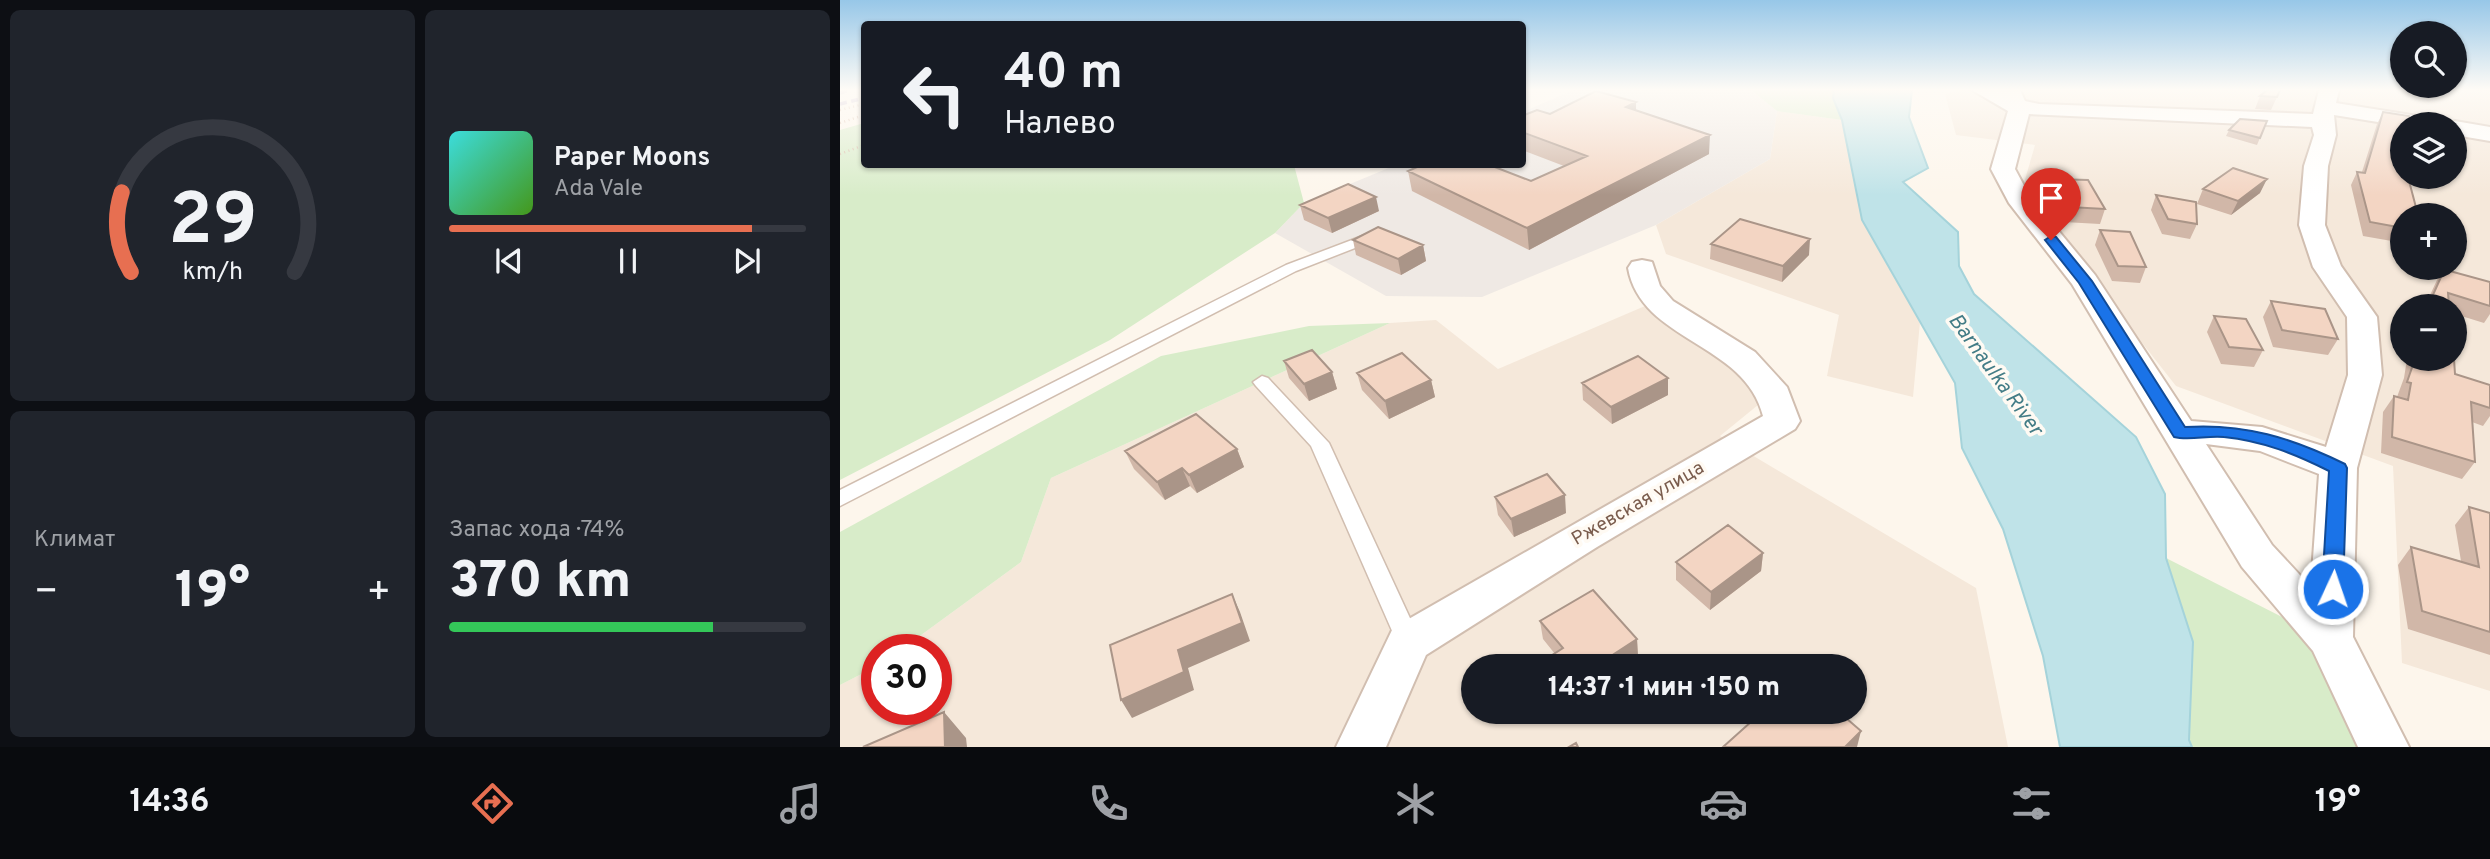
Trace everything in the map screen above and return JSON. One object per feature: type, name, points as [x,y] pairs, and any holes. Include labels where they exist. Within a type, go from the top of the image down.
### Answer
[{"type":"street","points":[[2015,125],[2003,169],[2013,188],[2085,281],[2257,556],[2330,638],[2384,747]]},
{"type":"street","points":[[2325,125],[2325,135],[2316,166],[2312,225],[2327,267],[2362,317],[2365,375],[2338,468],[2330,638]]},
{"type":"street","points":[[2467,130],[2490,134]]},
{"type":"street","name":"Ржевская улица","points":[[1409,642],[1583,536],[1782,421],[1775,395],[1743,359],[1662,307],[1646,288],[1642,268]]},
{"type":"street","points":[[2180,433],[2221,430],[2263,437],[2298,448],[2338,468]]},
{"type":"street","points":[[1361,747],[1409,642]]},
{"type":"lane","points":[[840,499],[1291,268],[1379,233]]},
{"type":"lane","points":[[1262,382],[1319,443],[1409,642]]},
{"type":"path","points":[[840,154],[861,146]]},
{"type":"shaded area","points":[[1526,125],[1775,125],[1770,159],[1656,225],[1482,297],[1386,296],[1275,233],[1304,203],[1389,168],[1526,168]]},
{"type":"shaded area","points":[[1775,125],[1843,125],[1862,220],[1920,322],[1913,397],[1827,376],[1839,315],[1666,254],[1656,225],[1770,159]]},
{"type":"shaded area","points":[[1953,125],[2390,125],[2390,189],[2467,189],[2467,125],[2490,125],[2490,691],[2402,663],[2393,466],[2176,386],[2022,190],[2035,145],[1956,135]]},
{"type":"shaded area","points":[[1652,303],[1769,396],[1720,436],[1976,588],[2008,747],[840,747],[840,685],[861,674],[861,725],[952,725],[952,634],[923,634],[1021,562],[1051,478],[1390,323],[1436,320],[1498,369]]},
{"type":"green space","points":[[861,125],[861,168],[1295,168],[1304,203],[1275,233],[1110,340],[840,480],[840,130]]},
{"type":"green space","points":[[1390,323],[1051,478],[1021,562],[923,634],[861,634],[861,674],[840,685],[840,532],[1161,356],[1309,326]]},
{"type":"green space","points":[[2166,558],[2302,627],[2364,747],[2192,747]]},
{"type":"water","name":"Barnaulka River","points":[[1843,125],[1912,125],[1928,168],[1903,182],[1958,232],[1959,266],[1974,294],[2136,437],[2165,494],[2166,558],[2193,642],[2189,740],[2192,747],[2060,747],[2043,656],[2003,529],[1962,448],[1955,383],[1862,220]]},
{"type":"building","points":[[1526,125],[1680,125],[1710,135],[1527,228],[1408,171],[1415,168],[1497,168],[1531,181],[1587,156],[1526,133]]},
{"type":"building","points":[[2234,125],[2265,125],[2260,138],[2229,130]]},
{"type":"building","points":[[2379,125],[2390,125],[2390,189],[2411,189],[2415,203],[2390,203],[2390,226],[2370,222],[2357,172],[2365,173]]},
{"type":"building","points":[[2233,168],[2267,179],[2238,201],[2203,189]]},
{"type":"building","points":[[2053,179],[2088,180],[2105,209],[2069,207]]},
{"type":"building","points":[[1348,184],[1376,197],[1328,218],[1300,205]]},
{"type":"building","points":[[2156,195],[2196,202],[2197,224],[2168,219]]},
{"type":"building","points":[[1740,219],[1810,239],[1783,266],[1711,244]]},
{"type":"building","points":[[1378,227],[1423,245],[1398,259],[1353,240]]},
{"type":"building","points":[[2100,230],[2130,232],[2146,267],[2118,266]]},
{"type":"building","points":[[2467,276],[2490,282],[2490,306],[2467,299],[2467,294],[2433,294],[2440,280],[2467,280]]},
{"type":"building","points":[[2271,301],[2325,309],[2338,339],[2282,330]]},
{"type":"building","points":[[2214,316],[2246,319],[2263,350],[2229,347]]},
{"type":"building","points":[[1312,350],[1332,372],[1304,384],[1284,361]]},
{"type":"building","points":[[1402,353],[1431,380],[1385,401],[1357,373]]},
{"type":"building","points":[[1638,356],[1668,378],[1611,407],[1582,383]]},
{"type":"building","points":[[2411,371],[2455,371],[2455,374],[2490,385],[2490,408],[2471,402],[2475,462],[2392,437],[2394,396],[2408,400],[2411,383],[2407,382]]},
{"type":"building","points":[[1196,414],[1237,449],[1189,475],[1182,468],[1157,482],[1125,451]]},
{"type":"building","points":[[1547,474],[1565,495],[1511,519],[1495,497]]},
{"type":"building","points":[[2469,507],[2490,513],[2490,632],[2422,611],[2411,547],[2479,567]]},
{"type":"building","points":[[1728,525],[1763,553],[1711,592],[1676,562]]},
{"type":"building","points":[[1593,590],[1637,639],[1614,654],[1554,654],[1563,648],[1540,621]]},
{"type":"building","points":[[1232,594],[1242,623],[1178,650],[1184,672],[1121,700],[1110,645]]},
{"type":"building","points":[[1749,724],[1853,724],[1861,731],[1845,747],[1723,747]]},
{"type":"building","points":[[914,725],[944,725],[945,747],[863,747]]},
{"type":"route","points":[[2051,240],[2085,281],[2180,433],[2221,430],[2263,437],[2298,448],[2338,468],[2333,589]]}]
